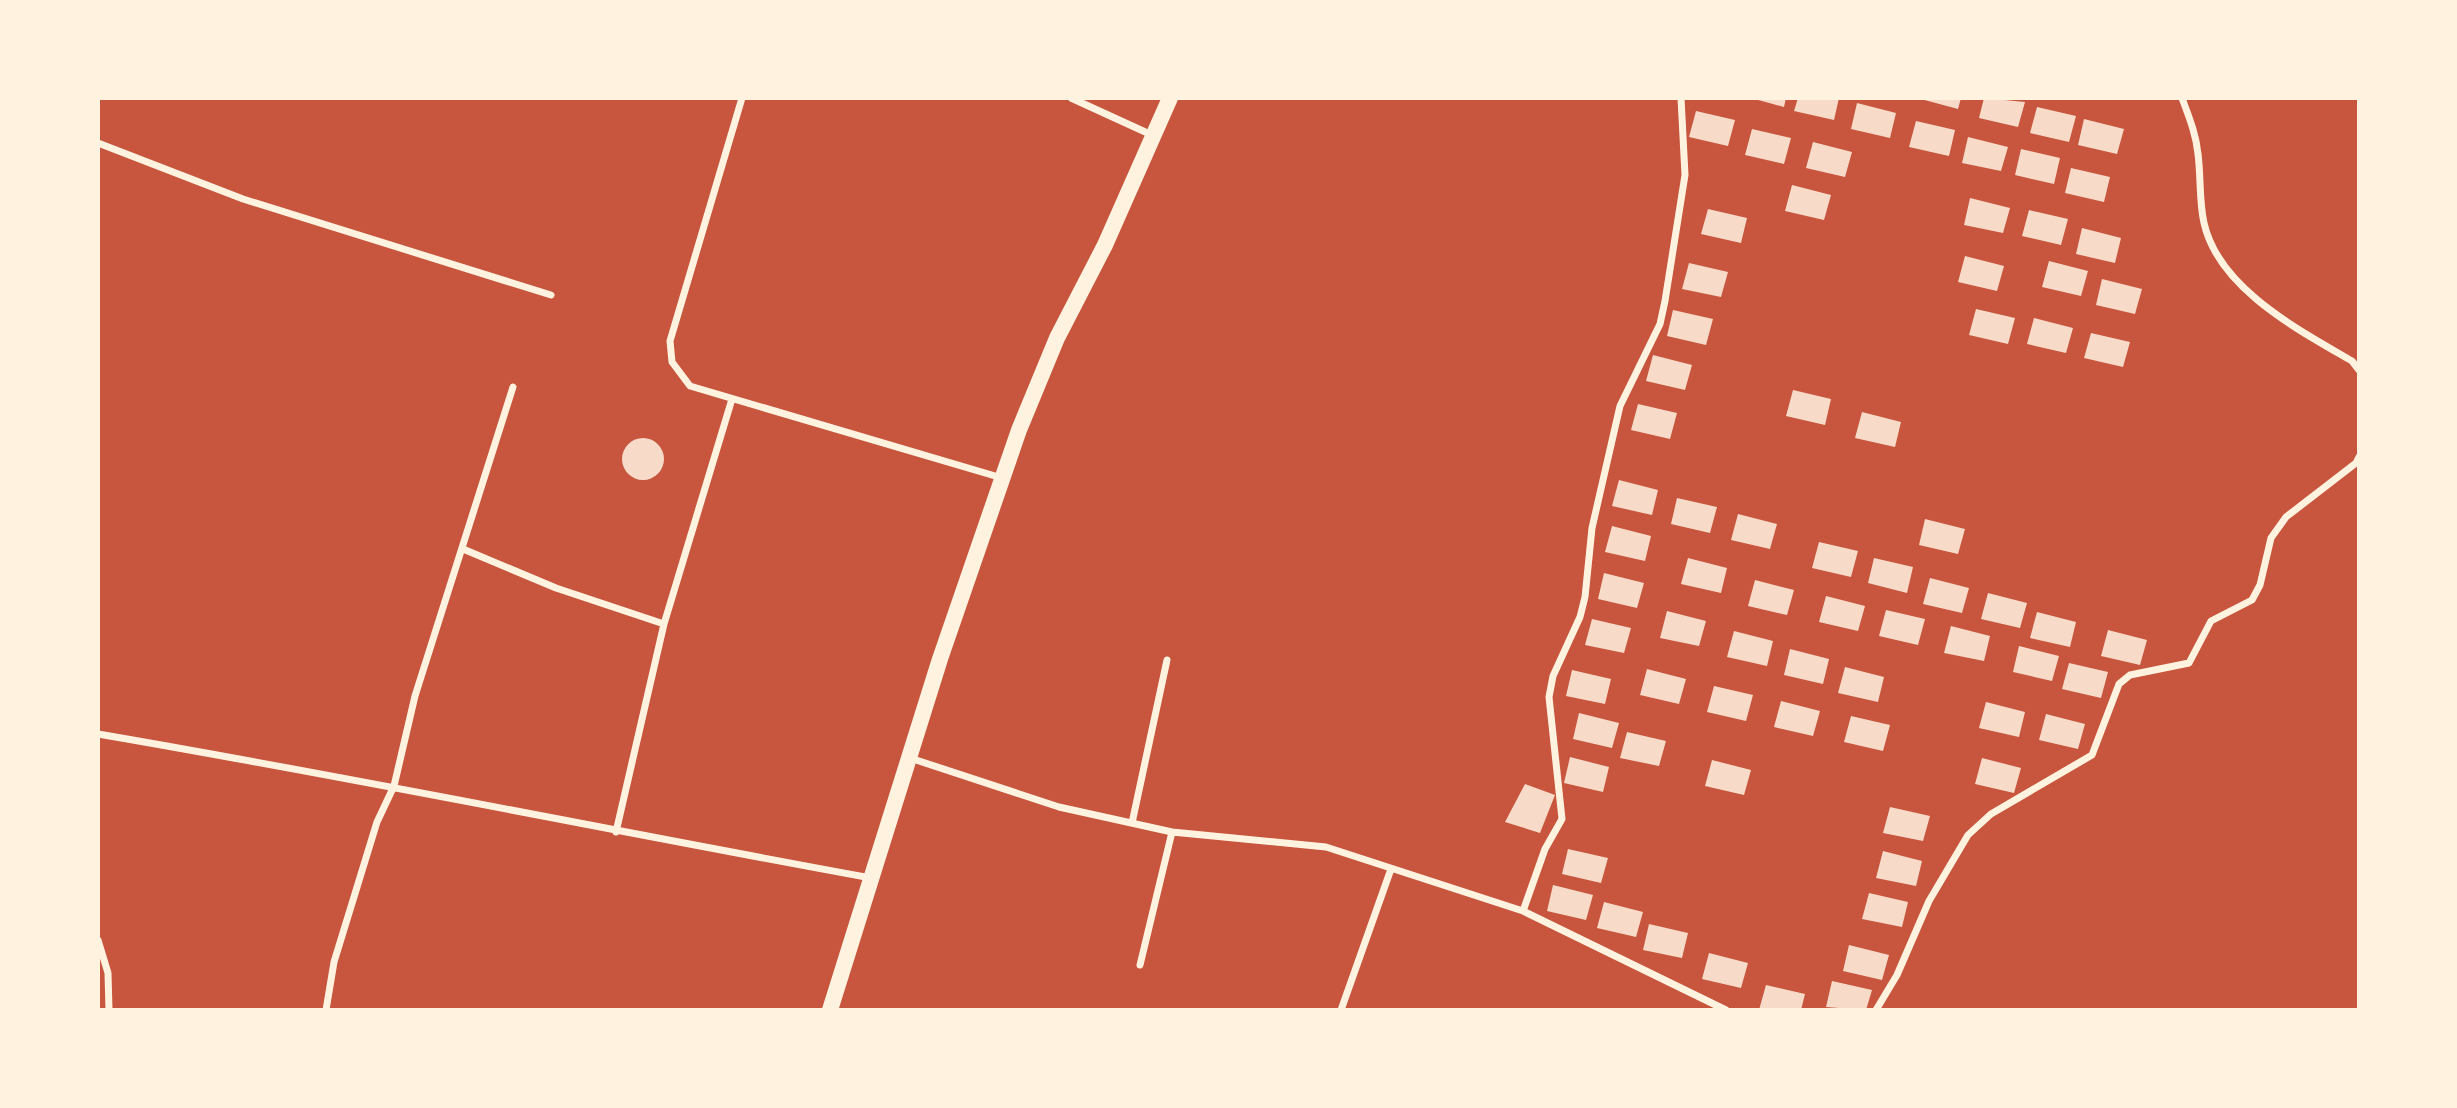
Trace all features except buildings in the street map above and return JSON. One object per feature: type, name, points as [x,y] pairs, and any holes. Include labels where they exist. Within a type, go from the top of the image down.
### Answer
[{"type":"highway","points":[[830,1010],[940,659],[1002,478],[1056,338],[1105,245],[1170,98]]},
{"type":"street","points":[[742,98],[670,341],[673,362],[690,386],[1002,478]]},
{"type":"street","points":[[1071,98],[1154,136]]},
{"type":"street","points":[[1523,911],[1545,849],[1562,819],[1549,697],[1553,676],[1580,617],[1585,597],[1592,528],[1620,406],[1660,324],[1685,175],[1681,98]]},
{"type":"street","points":[[2182,98],[2193,128],[2204,223],[2214,253],[2225,269],[2283,320],[2353,362],[2359,370]]},
{"type":"street","points":[[98,143],[243,199],[551,295]]},
{"type":"street","points":[[326,1010],[334,962],[377,822],[394,786],[415,696],[463,549],[463,537],[513,387]]},
{"type":"street","points":[[616,832],[664,624],[732,399]]},
{"type":"street","points":[[1876,1010],[1897,975],[1929,901],[1969,835],[1991,814],[2092,755],[2119,684],[2130,675],[2189,663],[2211,621],[2252,600],[2260,585],[2271,538],[2286,517],[2356,463],[2359,457]]},
{"type":"street","points":[[463,549],[556,588],[664,624]]},
{"type":"street","points":[[1132,823],[1167,660]]},
{"type":"street","points":[[98,734],[394,786],[616,832],[871,878]]},
{"type":"street","points":[[910,758],[1059,807],[1172,832],[1304,842],[1326,847],[1523,911],[1726,1010]]},
{"type":"street","points":[[1140,965],[1172,832]]},
{"type":"street","points":[[1341,1010],[1391,869]]},
{"type":"street","points":[[98,940],[108,973],[109,1010]]}]
